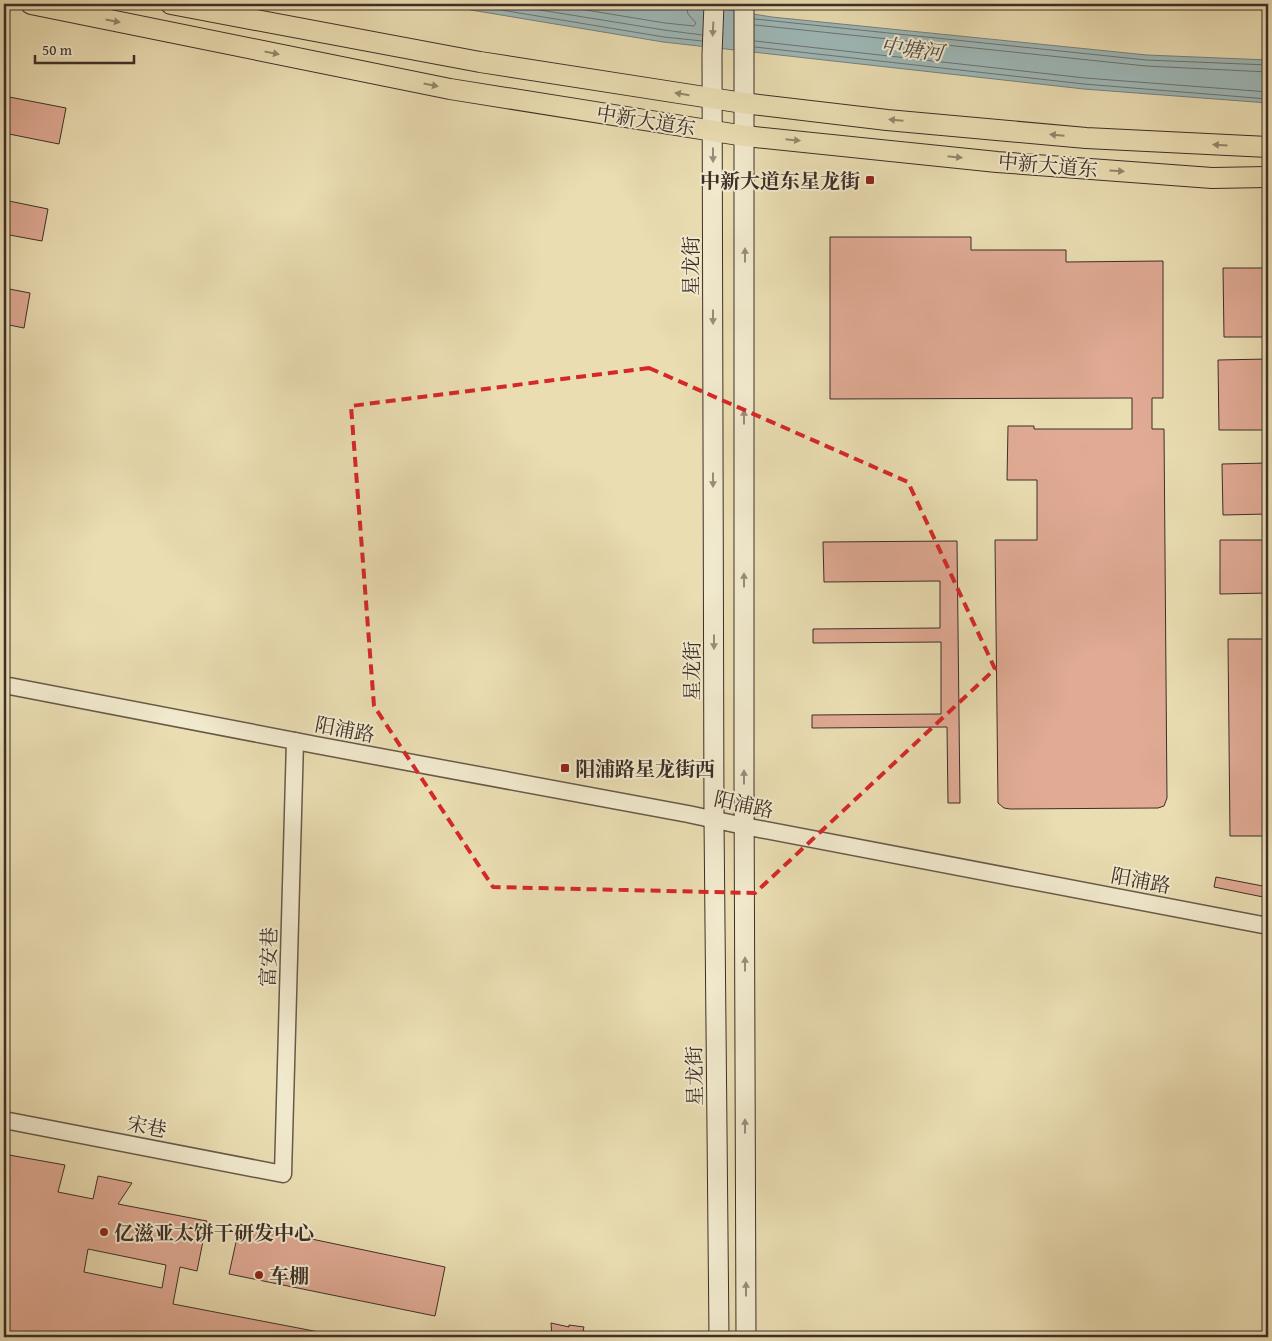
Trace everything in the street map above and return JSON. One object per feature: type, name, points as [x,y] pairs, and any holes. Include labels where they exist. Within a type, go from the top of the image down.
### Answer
[{"type":"main road","name":"中新大道东","points":[[31,4],[450,89],[745,136],[997,162],[1212,178],[1268,178]]},
{"type":"main road","name":"中新大道东","points":[[171,4],[480,62],[744,103],[887,120],[1086,138],[1268,147]]},
{"type":"main road","name":"星龙街","points":[[714,4],[712,54],[714,820],[719,1337]]},
{"type":"main road","points":[[744,7],[746,1337]]},
{"type":"street","name":"阳浦路","points":[[4,685],[1268,926]]},
{"type":"street","name":"富安巷","points":[[283,1174],[295,741]]},
{"type":"street","name":"宋巷","points":[[4,1120],[283,1174]]},
{"type":"highlighted area","points":[[649,368],[908,482],[995,669],[755,893],[493,887],[374,706],[351,406]]},
{"type":"water","name":"中塘河","points":[[435,4],[690,4],[772,17],[1147,55],[1268,60],[1268,103],[1084,89],[663,42]]},
{"type":"building","points":[[4,96],[66,108],[59,144],[4,133]]},
{"type":"building","points":[[4,200],[48,209],[42,241],[4,234]]},
{"type":"building","points":[[830,237],[971,237],[971,250],[1066,250],[1066,262],[1163,261],[1163,398],[1152,398],[1152,429],[1164,429],[1167,798],[1164,806],[1158,808],[1010,809],[1004,808],[998,803],[995,540],[1037,540],[1037,480],[1007,480],[1008,426],[1034,426],[1034,429],[1132,429],[1132,398],[830,399]]},
{"type":"building","points":[[1223,268],[1268,268],[1268,337],[1224,337]]},
{"type":"building","points":[[4,288],[30,293],[24,328],[4,324]]},
{"type":"building","points":[[1268,359],[1268,430],[1219,430],[1218,360]]},
{"type":"building","points":[[1268,463],[1268,514],[1223,515],[1222,464]]},
{"type":"building","points":[[1220,540],[1268,540],[1268,593],[1220,594]]},
{"type":"building","points":[[957,541],[960,803],[948,803],[947,727],[812,728],[812,715],[941,714],[941,642],[813,643],[813,629],[940,628],[940,581],[824,582],[823,542]]},
{"type":"building","points":[[1228,639],[1268,639],[1268,836],[1230,836]]},
{"type":"building","points":[[1216,877],[1268,887],[1268,898],[1214,887]]},
{"type":"building","points":[[9,1155],[65,1165],[58,1192],[93,1199],[98,1176],[132,1183],[118,1204],[207,1221],[197,1271],[180,1267],[173,1304],[319,1332],[319,1337],[4,1337],[4,1185]],"holes":[[[88,1249],[166,1265],[162,1288],[84,1272]]]},
{"type":"building","points":[[240,1224],[445,1267],[435,1316],[229,1274]]},
{"type":"building","points":[[551,1323],[569,1327],[569,1325],[584,1327],[583,1331],[593,1333],[593,1337],[552,1337]]},
{"type":"place","name":"中新大道东星龙街","points":[[870,180]]},
{"type":"place","name":"阳浦路星龙街西","points":[[565,768]]},
{"type":"place","name":"亿滋亚太饼干研发中心","points":[[104,1232]]},
{"type":"place","name":"车棚","points":[[259,1275]]}]
